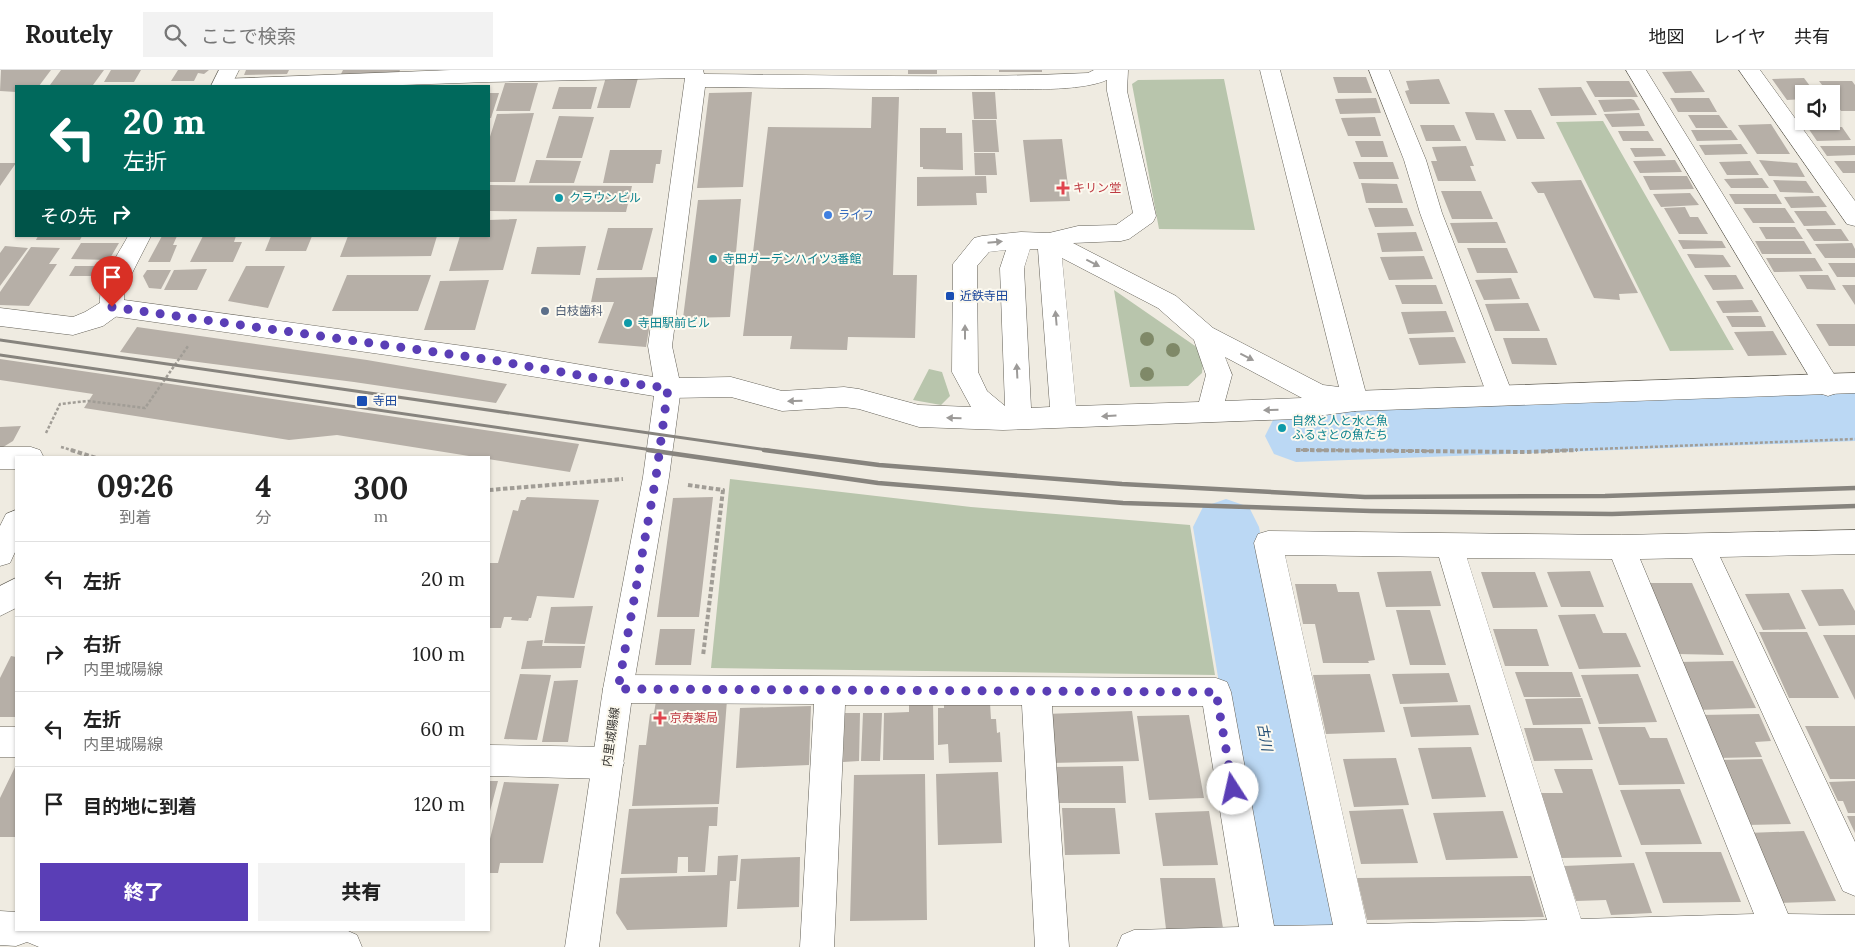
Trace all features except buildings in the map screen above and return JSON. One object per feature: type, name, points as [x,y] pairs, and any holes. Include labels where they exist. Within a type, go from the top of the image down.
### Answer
[{"type":"street","points":[[222,85],[230,70]]},
{"type":"street","points":[[245,85],[488,75],[694,74],[904,84],[1030,82],[1091,79],[1111,70]]},
{"type":"street","points":[[1011,419],[978,398],[965,372],[965,264],[982,244],[1021,240],[1049,241],[1078,234],[1121,233],[1145,216],[1117,91],[1118,70]]},
{"type":"street","points":[[1270,70],[1354,401]]},
{"type":"street","points":[[1379,70],[1415,160],[1430,213],[1500,395]]},
{"type":"street","points":[[1636,70],[1828,386]]},
{"type":"street","points":[[1749,70],[1855,218]]},
{"type":"street","name":"内里城陽線","points":[[582,947],[618,689],[656,477],[668,388],[660,346],[694,74]]},
{"type":"street","points":[[1121,233],[1122,255],[1128,281]]},
{"type":"street","points":[[112,307],[112,288],[139,237]]},
{"type":"street","points":[[1011,419],[1012,268],[1021,240]]},
{"type":"street","points":[[1049,241],[1167,302],[1204,335],[1318,394],[1354,401]]},
{"type":"street","points":[[1049,241],[1064,418]]},
{"type":"street","points":[[0,317],[73,326],[94,319],[112,307],[492,360],[619,382],[668,388],[731,387],[782,401],[859,399],[919,416],[1011,419],[1064,418],[1295,409],[1354,401],[1855,384]]},
{"type":"street","points":[[1204,335],[1218,375],[1209,411]]},
{"type":"street","points":[[0,458],[15,458]]},
{"type":"street","points":[[0,554],[15,524]]},
{"type":"street","points":[[1354,944],[1268,543],[1621,547],[1853,546]]},
{"type":"street","points":[[1449,545],[1569,936]]},
{"type":"street","points":[[1701,546],[1855,878]]},
{"type":"street","points":[[1621,547],[1778,931]]},
{"type":"street","points":[[0,603],[15,592]]},
{"type":"street","points":[[618,689],[1216,692],[1260,945]]},
{"type":"street","points":[[817,947],[830,690]]},
{"type":"street","points":[[1036,691],[1052,947]]},
{"type":"street","points":[[0,742],[15,742]]},
{"type":"street","points":[[490,760],[608,763]]},
{"type":"street","points":[[0,928],[15,929]]},
{"type":"street","points":[[57,931],[345,947]]},
{"type":"street","points":[[1134,947],[1536,942],[1569,936],[1701,940],[1778,931],[1855,932]]},
{"type":"path","points":[[46,434],[60,404],[88,401],[145,408],[189,345],[180,343]]},
{"type":"path","points":[[1296,450],[1526,452],[1855,439]]},
{"type":"path","points":[[60,447],[89,456]]},
{"type":"path","points":[[490,490],[656,477]]},
{"type":"path","points":[[688,485],[723,490],[699,689]]},
{"type":"green space","points":[[1224,79],[1255,230],[1159,229],[1132,84],[1138,80]]},
{"type":"green space","points":[[1603,121],[1734,350],[1670,351],[1556,122]]},
{"type":"green space","points":[[1114,290],[1198,348],[1203,363],[1202,373],[1188,386],[1130,387]]},
{"type":"green space","points":[[929,369],[942,372],[950,396],[941,405],[913,400]]},
{"type":"green space","points":[[730,479],[971,507],[1190,525],[1215,675],[711,668]]},
{"type":"waterway","points":[[1296,436],[1855,416]]},
{"type":"waterway","name":"古川","points":[[1226,527],[1304,947]]},
{"type":"railway","points":[[0,340],[774,451]]},
{"type":"railway","points":[[0,355],[659,451]]},
{"type":"railway","points":[[648,450],[878,483],[1123,503],[1371,511],[1612,514],[1855,506]]},
{"type":"railway","points":[[764,450],[879,465],[1122,484],[1365,497],[1605,496],[1855,488]]},
{"type":"place","name":"キリン堂","points":[[1063,188]]},
{"type":"place","name":"クラウンビル","points":[[559,198]]},
{"type":"place","name":"ライフ","points":[[828,215]]},
{"type":"place","name":"寺田ガーデンハイツ3番館","points":[[713,259]]},
{"type":"place","name":"近鉄寺田","points":[[950,296]]},
{"type":"place","name":"白枝歯科","points":[[545,311]]},
{"type":"place","name":"寺田駅前ビル","points":[[628,323]]},
{"type":"place","name":"寺田","points":[[362,401]]},
{"type":"place","name":"自然と人と水と魚 ふるさとの魚たち","points":[[1282,428]]},
{"type":"place","name":"京寿薬局","points":[[660,718]]},
{"type":"route","points":[[112,307],[492,360],[619,382],[668,388],[656,477],[618,689],[1216,692],[1233,789]]}]
